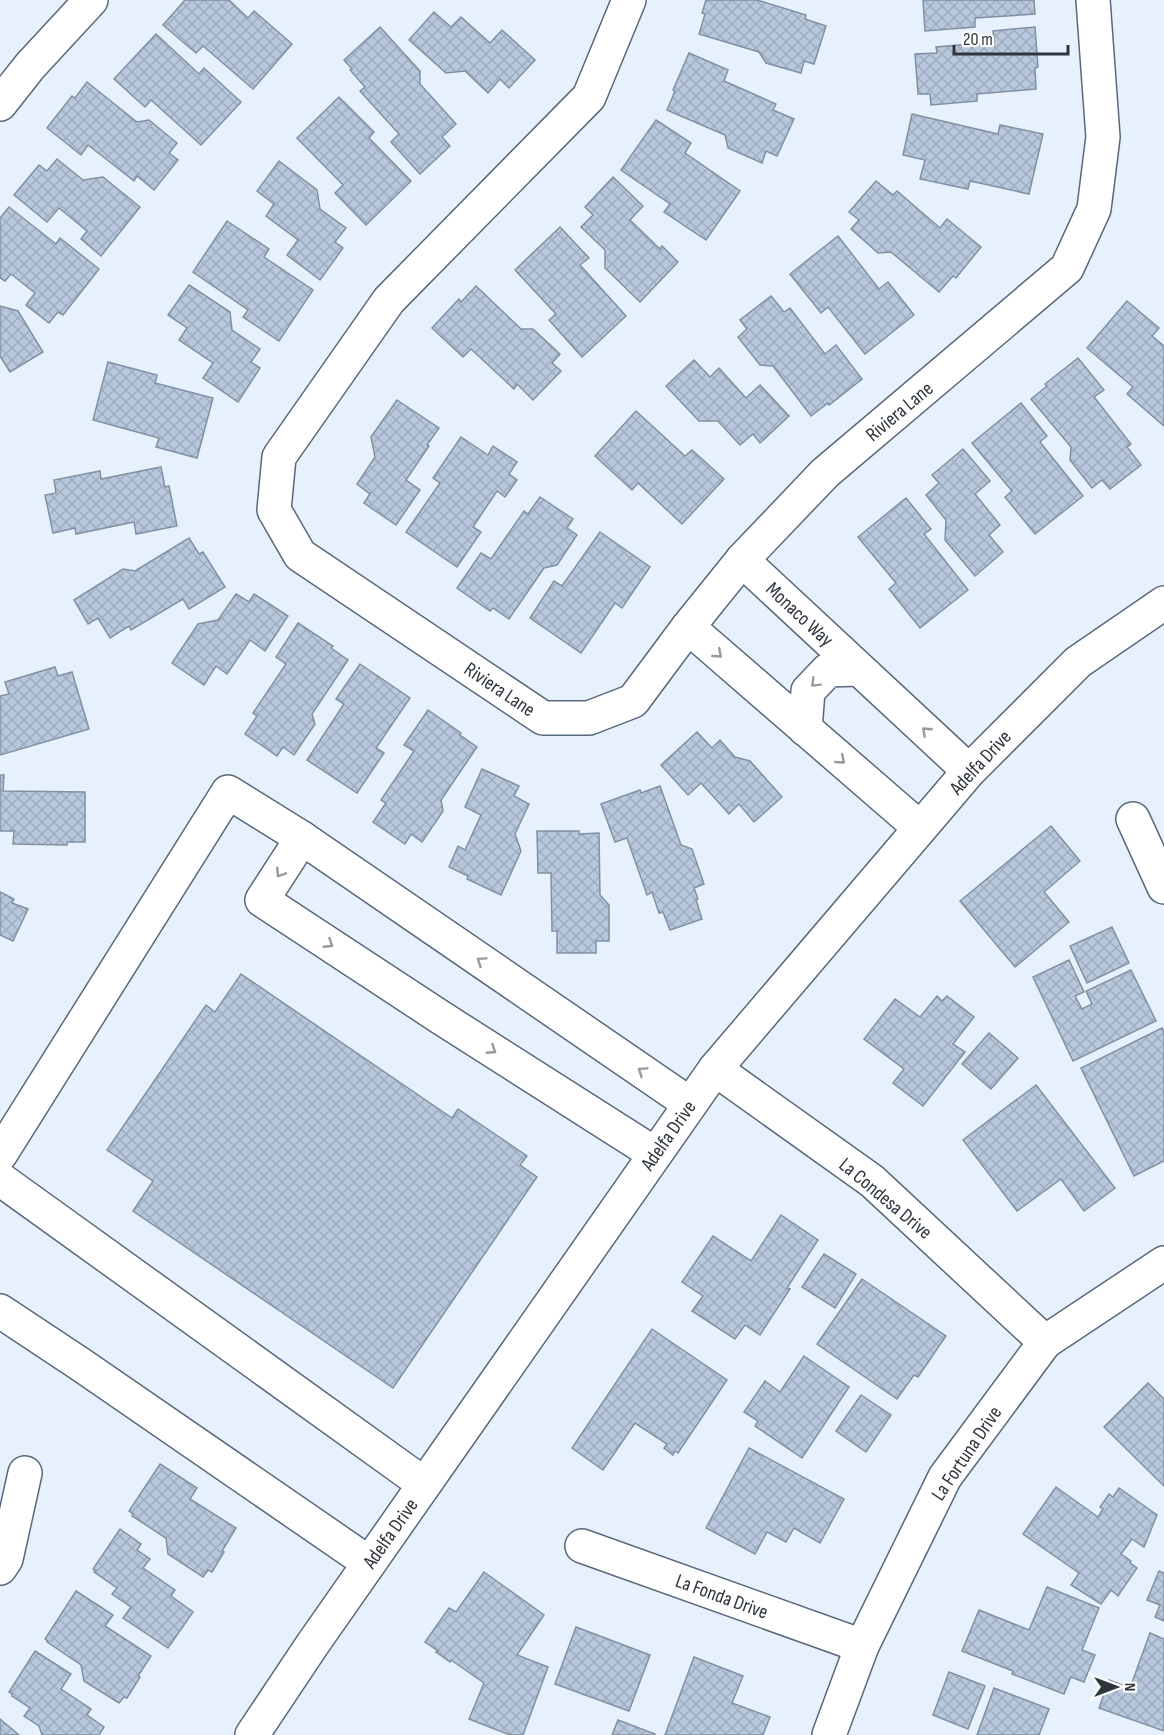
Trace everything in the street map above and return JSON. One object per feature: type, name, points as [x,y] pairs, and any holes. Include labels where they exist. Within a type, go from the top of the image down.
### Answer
[{"type":"street","points":[[0,104],[30,66],[91,0]]},
{"type":"street","name":"Riviera Lane","points":[[626,1],[589,97],[389,300],[279,457],[274,510],[300,555],[543,718],[589,718],[633,701],[742,560],[825,473],[1067,268],[1094,209],[1103,137],[1093,0]]},
{"type":"street","name":"Monaco Way","points":[[742,560],[969,771]]},
{"type":"street","name":"Adelfa Drive","points":[[252,1735],[312,1645],[715,1068],[969,771],[1078,662],[1164,603]]},
{"type":"street","points":[[688,627],[920,828]]},
{"type":"street","name":"Monaco Way","points":[[805,729],[807,691],[828,670],[858,669]]},
{"type":"street","points":[[0,1155],[228,792],[303,838],[690,1104]]},
{"type":"street","points":[[1132,819],[1164,887]]},
{"type":"street","points":[[303,838],[262,900],[655,1154]]},
{"type":"street","name":"La Condesa Drive","points":[[715,1068],[872,1182],[1045,1342]]},
{"type":"street","points":[[0,1179],[424,1484]]},
{"type":"street","name":"La Fortuna Drive","points":[[830,1735],[862,1646],[945,1477],[1045,1342],[1164,1263]]},
{"type":"street","points":[[0,1311],[369,1563]]},
{"type":"street","points":[[0,1568],[6,1559],[25,1473]]},
{"type":"street","name":"La Fonda Drive","points":[[582,1546],[862,1646]]},
{"type":"building","points":[[185,0],[229,0],[248,18],[254,11],[292,44],[253,89],[203,46],[196,53],[163,25]]},
{"type":"building","points":[[706,0],[757,0],[806,15],[805,19],[826,26],[814,64],[804,61],[801,73],[766,63],[759,52],[699,34],[705,14],[702,13]]},
{"type":"building","points":[[923,0],[1034,0],[1035,14],[975,18],[975,27],[925,31]]},
{"type":"building","points":[[434,12],[451,27],[461,17],[490,43],[502,30],[535,60],[509,88],[500,79],[488,93],[465,71],[446,73],[409,40]]},
{"type":"building","points":[[380,27],[420,71],[420,84],[456,124],[442,137],[450,146],[420,174],[391,142],[399,134],[360,91],[365,87],[344,60]]},
{"type":"building","points":[[1035,27],[1038,67],[1035,68],[1036,89],[977,94],[977,101],[931,105],[930,94],[918,94],[915,54],[937,53],[936,47],[994,42],[993,31]]},
{"type":"building","points":[[156,34],[199,74],[204,68],[241,102],[201,145],[151,100],[145,107],[114,79]]},
{"type":"building","points":[[689,53],[728,70],[724,81],[776,104],[773,110],[794,119],[777,156],[766,151],[762,163],[728,148],[725,135],[667,110]]},
{"type":"building","points":[[87,82],[137,122],[149,120],[177,143],[169,153],[178,160],[154,190],[137,176],[134,181],[88,145],[81,155],[47,128],[72,96],[75,98]]},
{"type":"building","points":[[339,97],[374,132],[369,138],[411,181],[366,225],[335,193],[343,185],[297,138]]},
{"type":"building","points":[[912,114],[998,134],[1000,125],[1043,134],[1029,194],[970,181],[968,189],[920,179],[925,160],[903,155]]},
{"type":"building","points":[[656,120],[691,143],[685,153],[740,191],[706,240],[664,212],[670,204],[621,170]]},
{"type":"building","points":[[57,159],[83,180],[103,177],[140,207],[101,256],[81,239],[87,231],[59,208],[47,222],[14,195],[39,165],[47,171]]},
{"type":"building","points":[[279,161],[317,190],[320,209],[346,228],[335,242],[343,248],[320,280],[287,255],[298,240],[266,216],[274,204],[257,191]]},
{"type":"building","points":[[613,177],[643,206],[630,220],[660,249],[662,246],[678,262],[640,302],[605,268],[605,250],[581,227],[593,215],[585,207]]},
{"type":"building","points":[[876,181],[893,195],[897,191],[940,228],[947,219],[981,247],[956,278],[953,276],[939,292],[891,252],[878,253],[851,229],[859,220],[849,212]]},
{"type":"building","points":[[9,207],[56,244],[60,238],[99,269],[63,315],[58,312],[49,323],[26,305],[35,293],[11,274],[5,281],[0,278],[0,218]]},
{"type":"building","points":[[227,221],[269,249],[264,257],[313,290],[279,341],[243,317],[248,310],[193,272]]},
{"type":"building","points":[[560,227],[589,258],[580,265],[626,316],[582,357],[549,320],[556,314],[515,270]]},
{"type":"building","points":[[838,236],[879,289],[888,282],[914,315],[865,354],[828,307],[821,313],[790,274]]},
{"type":"building","points":[[189,285],[230,312],[232,330],[260,349],[251,362],[260,368],[238,402],[203,378],[213,363],[179,340],[187,328],[168,315]]},
{"type":"building","points":[[476,286],[521,329],[533,329],[560,354],[552,363],[561,371],[533,400],[517,384],[514,389],[471,349],[463,357],[432,328],[459,299],[461,302]]},
{"type":"building","points":[[771,296],[784,312],[790,308],[825,354],[836,345],[862,379],[811,416],[773,366],[760,365],[738,337],[747,329],[740,320]]},
{"type":"building","points":[[1127,301],[1159,328],[1152,336],[1164,346],[1164,426],[1127,394],[1133,387],[1087,348]]},
{"type":"building","points":[[0,306],[18,311],[43,352],[10,372],[0,356]]},
{"type":"building","points":[[1078,358],[1104,390],[1094,397],[1131,444],[1127,447],[1141,465],[1110,489],[1102,480],[1092,488],[1070,460],[1071,447],[1031,399],[1047,386],[1045,384]]},
{"type":"building","points":[[694,360],[710,377],[719,368],[746,398],[760,385],[789,416],[760,443],[753,434],[740,445],[718,421],[699,421],[666,386]]},
{"type":"building","points":[[108,362],[157,375],[155,383],[213,398],[197,458],[156,447],[159,438],[93,420]]},
{"type":"building","points":[[397,400],[439,428],[406,480],[420,490],[396,525],[364,503],[370,494],[357,484],[375,457],[371,437]]},
{"type":"building","points":[[1021,403],[1047,436],[1040,442],[1083,496],[1035,534],[1005,497],[1012,491],[972,443]]},
{"type":"building","points":[[636,411],[685,456],[692,450],[724,479],[682,524],[638,483],[632,490],[595,456]]},
{"type":"building","points":[[461,437],[488,455],[493,446],[517,462],[509,474],[517,480],[505,497],[497,491],[473,527],[481,532],[457,567],[406,532],[440,483],[433,478]]},
{"type":"building","points":[[963,449],[990,481],[975,494],[1000,525],[989,535],[1003,552],[975,576],[945,540],[946,520],[926,495],[939,483],[932,475]]},
{"type":"building","points":[[161,467],[165,487],[169,486],[177,526],[136,534],[134,522],[76,534],[75,528],[53,533],[45,495],[56,493],[54,480],[100,471],[101,479]]},
{"type":"building","points":[[540,497],[573,519],[567,528],[577,535],[557,565],[544,568],[509,619],[493,608],[490,611],[457,588],[481,553],[491,559],[524,511],[528,514]]},
{"type":"building","points":[[906,498],[931,529],[924,534],[968,590],[920,628],[889,589],[896,583],[858,537]]},
{"type":"building","points":[[600,532],[650,567],[622,608],[615,603],[581,653],[530,618],[554,581],[562,586]]},
{"type":"building","points":[[189,538],[199,554],[203,552],[225,587],[189,609],[183,599],[131,630],[129,626],[110,638],[98,618],[88,624],[74,600],[123,569],[135,571]]},
{"type":"building","points":[[236,594],[249,602],[254,594],[288,616],[265,651],[250,640],[227,674],[216,666],[204,685],[172,663],[198,624],[218,620]]},
{"type":"building","points":[[298,623],[333,646],[331,648],[348,660],[312,714],[315,724],[294,755],[283,747],[277,756],[245,734],[257,716],[253,713],[286,664],[276,657]]},
{"type":"building","points":[[360,664],[410,698],[376,748],[384,753],[357,793],[307,760],[344,704],[336,699]]},
{"type":"building","points":[[55,667],[58,676],[72,672],[89,729],[0,755],[0,696],[9,694],[5,682]]},
{"type":"building","points":[[428,710],[477,747],[441,800],[443,811],[422,842],[411,834],[405,844],[373,822],[386,803],[381,800],[414,751],[404,745]]},
{"type":"building","points":[[697,732],[712,748],[720,740],[735,757],[750,761],[782,797],[754,822],[739,804],[729,814],[701,783],[688,795],[661,765]]},
{"type":"building","points":[[482,769],[519,786],[514,796],[529,804],[515,834],[521,851],[501,895],[467,879],[468,876],[449,867],[458,846],[465,850],[481,815],[465,807]]},
{"type":"building","points":[[0,775],[4,775],[3,791],[85,792],[85,842],[67,842],[67,845],[13,844],[14,831],[0,831]]},
{"type":"building","points":[[660,786],[681,845],[692,849],[704,884],[694,888],[702,919],[670,930],[663,912],[659,913],[652,892],[647,895],[627,838],[615,842],[601,804],[640,790],[641,793]]},
{"type":"building","points":[[1051,826],[1080,861],[1044,892],[1069,922],[1015,967],[960,901]]},
{"type":"building","points":[[537,831],[599,833],[600,895],[609,905],[609,941],[596,941],[596,953],[557,953],[557,931],[552,931],[551,873],[538,873]]},
{"type":"building","points":[[0,892],[14,899],[12,903],[28,909],[13,941],[0,935]]},
{"type":"building","points":[[1112,927],[1129,963],[1087,983],[1070,946]]},
{"type":"building","points":[[1069,960],[1084,992],[1075,996],[1082,1009],[1092,1004],[1086,991],[1131,970],[1156,1021],[1073,1061],[1033,977]]},
{"type":"building","points":[[241,974],[452,1118],[458,1109],[527,1156],[520,1165],[537,1177],[393,1388],[133,1211],[153,1181],[107,1150],[206,1005],[215,1012]]},
{"type":"building","points":[[937,996],[942,1001],[947,996],[974,1017],[953,1044],[965,1052],[923,1106],[893,1083],[904,1069],[864,1039],[895,999],[920,1017]]},
{"type":"building","points":[[1162,1028],[1164,1031],[1164,1161],[1134,1176],[1081,1068]]},
{"type":"building","points":[[989,1033],[1018,1058],[991,1089],[962,1064]]},
{"type":"building","points":[[1036,1085],[1115,1188],[1084,1211],[1061,1179],[1017,1211],[963,1140]]},
{"type":"building","points":[[781,1215],[818,1240],[760,1335],[745,1325],[735,1339],[692,1311],[703,1296],[682,1282],[713,1236],[751,1261]]},
{"type":"building","points":[[824,1254],[856,1274],[835,1308],[802,1287]]},
{"type":"building","points":[[862,1279],[946,1336],[918,1377],[914,1375],[897,1399],[817,1344]]},
{"type":"building","points":[[652,1329],[727,1380],[678,1453],[675,1451],[673,1455],[664,1448],[667,1444],[635,1423],[603,1470],[572,1448]]},
{"type":"building","points":[[804,1356],[849,1387],[802,1458],[755,1426],[758,1421],[744,1412],[765,1381],[780,1392]]},
{"type":"building","points":[[1148,1383],[1164,1399],[1164,1486],[1104,1427]]},
{"type":"building","points":[[861,1395],[891,1415],[866,1452],[836,1431]]},
{"type":"building","points":[[749,1448],[844,1499],[820,1543],[794,1528],[786,1542],[767,1532],[755,1554],[706,1528]]},
{"type":"building","points":[[160,1464],[197,1488],[190,1499],[236,1528],[212,1572],[208,1570],[203,1577],[168,1554],[166,1538],[132,1516],[133,1514],[129,1511]]},
{"type":"building","points":[[1056,1487],[1098,1517],[1103,1509],[1100,1507],[1109,1494],[1113,1497],[1119,1488],[1157,1515],[1144,1547],[1132,1539],[1121,1554],[1137,1568],[1118,1596],[1111,1590],[1101,1604],[1071,1585],[1079,1573],[1023,1534]]},
{"type":"building","points":[[120,1529],[141,1544],[137,1550],[150,1559],[143,1568],[175,1590],[171,1596],[193,1612],[168,1648],[123,1618],[131,1607],[112,1594],[117,1588],[94,1572],[96,1570],[93,1569]]},
{"type":"building","points":[[1159,1571],[1164,1573],[1164,1621],[1155,1617],[1160,1605],[1147,1600]]},
{"type":"building","points":[[484,1572],[544,1615],[517,1655],[548,1667],[523,1735],[510,1735],[469,1719],[484,1683],[451,1660],[450,1662],[425,1642],[449,1608],[456,1612]]},
{"type":"building","points":[[1047,1587],[1099,1608],[1082,1650],[1095,1655],[1084,1682],[1071,1677],[1064,1694],[962,1651],[979,1610],[1029,1630]]},
{"type":"building","points":[[76,1591],[113,1615],[105,1626],[151,1656],[127,1698],[124,1697],[119,1703],[84,1681],[81,1665],[45,1639]]},
{"type":"building","points":[[576,1627],[650,1655],[629,1711],[555,1684]]},
{"type":"building","points":[[1150,1633],[1164,1639],[1164,1731],[1099,1708],[1109,1680],[1130,1688]]},
{"type":"building","points":[[35,1651],[71,1674],[61,1689],[91,1709],[87,1715],[104,1727],[99,1735],[42,1735],[39,1726],[24,1716],[30,1708],[9,1692]]},
{"type":"building","points":[[694,1657],[743,1676],[732,1703],[770,1717],[763,1735],[665,1735]]},
{"type":"building","points":[[949,1672],[985,1686],[968,1729],[933,1715]]},
{"type":"building","points":[[994,1688],[1049,1709],[1039,1735],[977,1735]]},
{"type":"building","points":[[0,1719],[19,1735],[0,1735]]},
{"type":"building","points":[[618,1720],[655,1734],[612,1735]]}]
